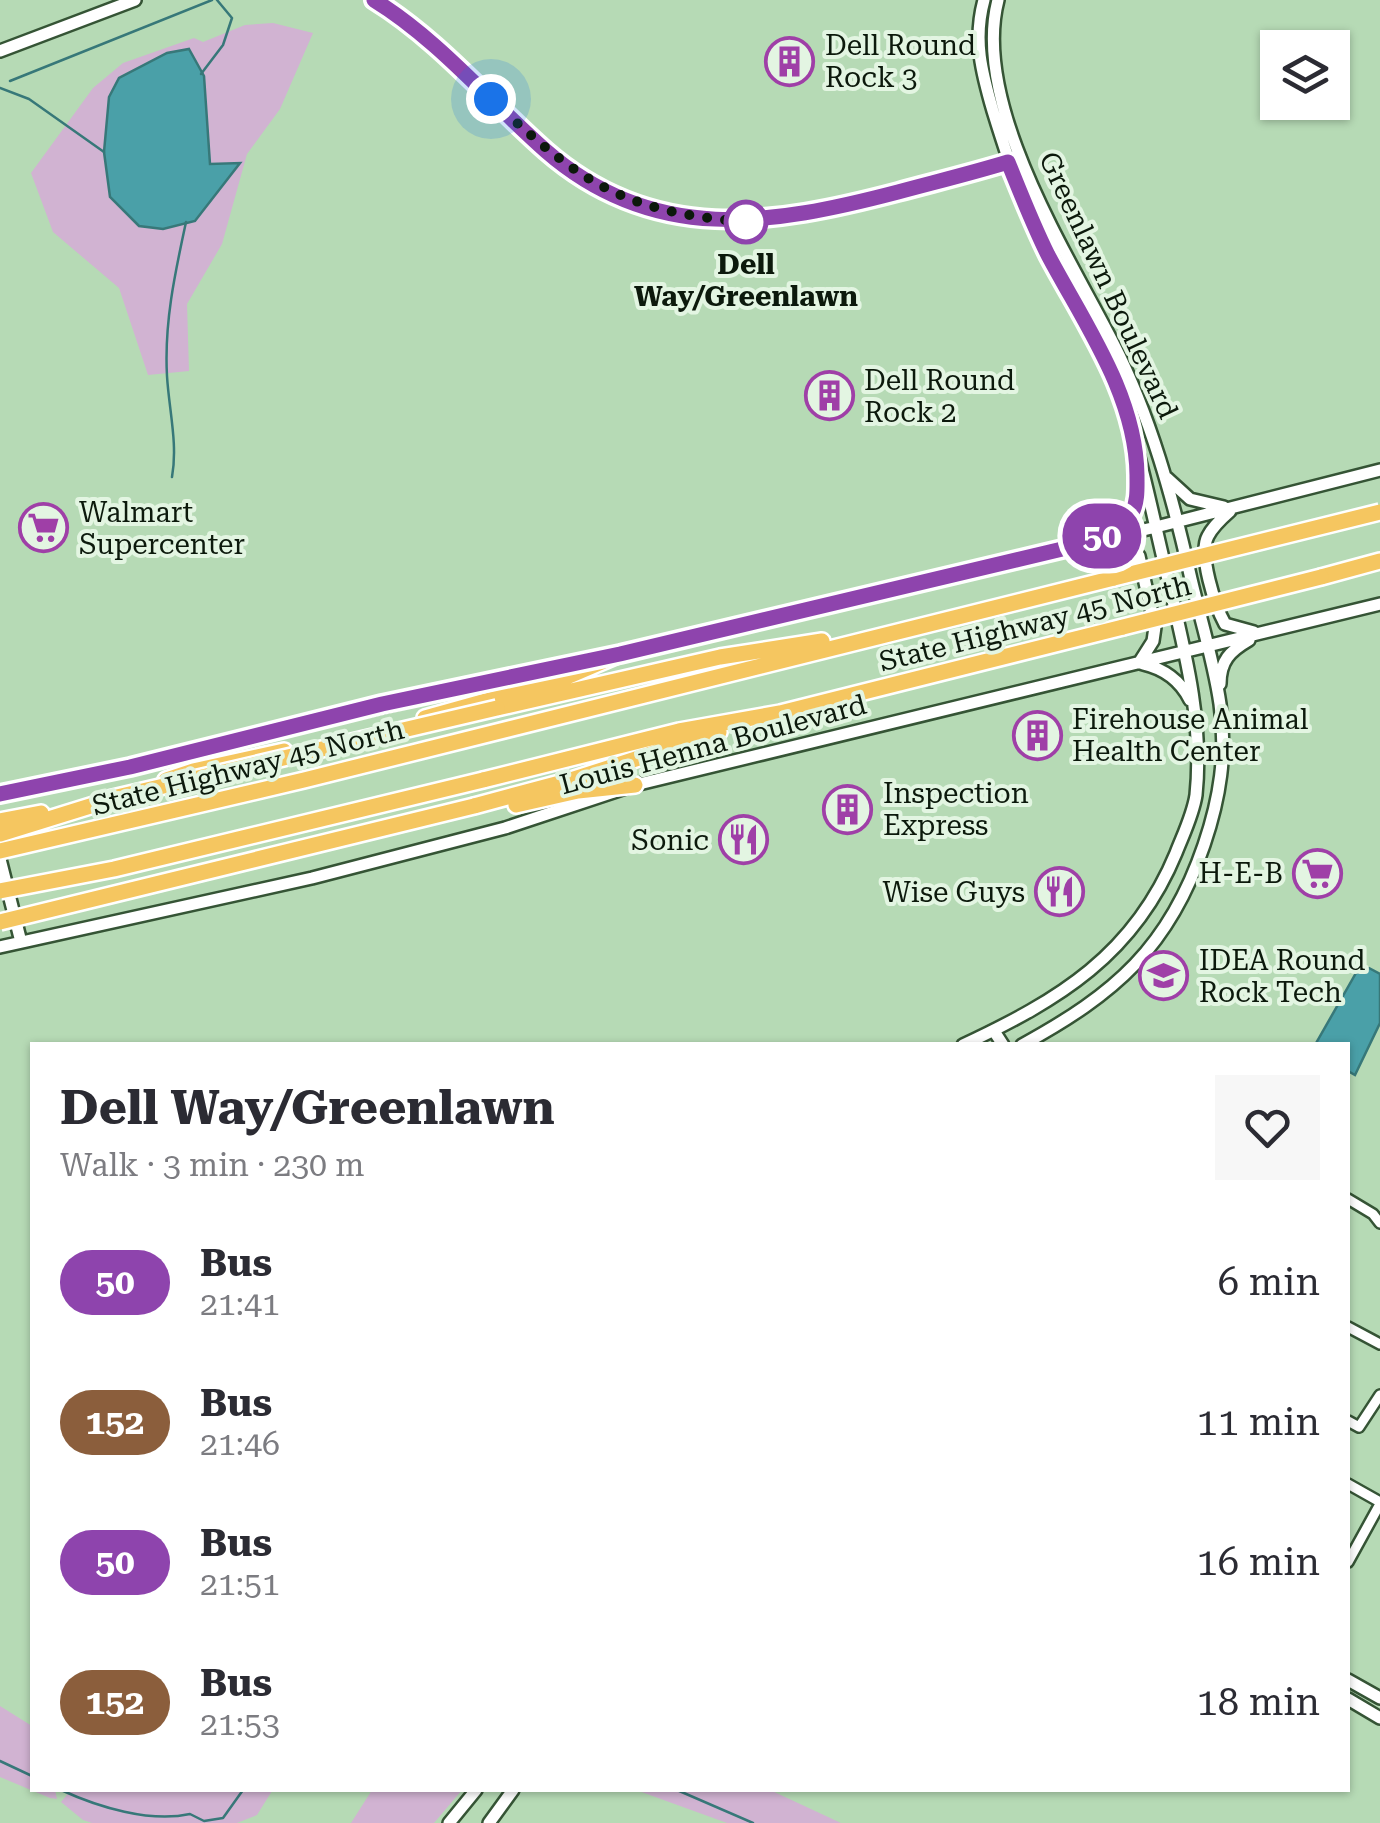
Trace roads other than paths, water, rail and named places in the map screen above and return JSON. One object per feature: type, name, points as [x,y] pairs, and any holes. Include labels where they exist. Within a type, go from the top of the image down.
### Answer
[{"type":"highway","name":"State Highway 45 North","points":[[0,855],[1380,512]]},
{"type":"highway","name":"State Highway 45 North","points":[[0,891],[150,860],[679,731],[780,713],[1380,564]]},
{"type":"highway","points":[[0,821],[784,645],[880,634]]},
{"type":"highway","points":[[0,834],[77,812],[192,770],[377,731],[556,681],[620,654]]},
{"type":"highway","points":[[0,920],[474,806],[571,780],[780,713]]},
{"type":"highway","points":[[0,920],[578,791],[634,785]]},
{"type":"main road","points":[[0,51],[135,0]]},
{"type":"main road","points":[[374,0],[434,46],[549,154],[601,188],[652,209],[728,221],[790,218],[1022,158]]},
{"type":"main road","name":"Greenlawn Boulevard","points":[[969,1042],[1026,1015],[1075,985],[1128,936],[1168,872],[1195,799],[1195,709],[1185,652],[1124,406],[1105,360],[1034,227],[1008,162],[980,70],[978,30],[984,0]]},
{"type":"main road","name":"Greenlawn Boulevard","points":[[998,0],[992,62],[1022,158],[1056,242],[1130,380],[1165,474],[1220,704],[1223,746],[1219,801],[1190,885],[1169,924],[1134,966],[1094,1001],[1027,1042]]},
{"type":"main road","points":[[1105,360],[1122,367],[1130,380]]},
{"type":"main road","points":[[1096,541],[1132,513],[1137,498],[1137,458]]},
{"type":"main road","points":[[0,794],[130,767],[382,704],[620,654],[1156,528],[1380,470]]},
{"type":"main road","points":[[1165,474],[1190,500],[1233,508]]},
{"type":"main road","points":[[1233,508],[1206,538],[1204,550],[1212,590],[1224,624],[1261,634]]},
{"type":"main road","points":[[1096,541],[1129,546],[1139,556],[1155,627],[1153,642],[1139,663],[1170,675],[1183,686],[1195,709]]},
{"type":"main road","name":"Louis Henna Boulevard","points":[[0,946],[312,878],[505,828],[634,785],[1380,604]]},
{"type":"main road","points":[[1220,704],[1220,670],[1226,656],[1261,634]]},
{"type":"main road","points":[[0,855],[21,942]]},
{"type":"main road","points":[[994,1030],[1001,1042]]},
{"type":"main road","points":[[1350,1681],[1380,1698]]},
{"type":"main road","points":[[1350,1700],[1380,1718]]},
{"type":"main road","points":[[449,1823],[474,1792]]},
{"type":"main road","points":[[489,1823],[512,1792]]},
{"type":"street","points":[[1350,1200],[1380,1223]]},
{"type":"street","points":[[1350,1329],[1380,1344]]},
{"type":"street","points":[[1350,1422],[1360,1428],[1380,1396]]},
{"type":"street","points":[[1350,1485],[1380,1503],[1350,1558]]},
{"type":"water","points":[[189,49],[204,76],[210,164],[240,163],[195,221],[163,229],[139,226],[110,197],[104,152],[109,97],[119,78],[167,53]]},
{"type":"water","points":[[1369,968],[1380,974],[1380,1023],[1355,1075],[1350,1072],[1350,1042],[1317,1042],[1356,973]]},
{"type":"waterway","points":[[10,81],[212,0]]},
{"type":"waterway","points":[[201,74],[223,45],[232,18],[217,0]]},
{"type":"waterway","points":[[0,88],[29,99],[104,152]]},
{"type":"waterway","points":[[172,477],[167,337],[186,222]]},
{"type":"waterway","points":[[0,1761],[30,1775]]},
{"type":"waterway","points":[[66,1792],[124,1812],[190,1814],[204,1821],[223,1818],[242,1792]]},
{"type":"waterway","points":[[682,1792],[753,1823]]},
{"type":"place","name":"Dell Round Rock 3","points":[[790,61]]},
{"type":"place","name":"Dell Way/Greenlawn","points":[[746,222]]},
{"type":"place","name":"Dell Round Rock 2","points":[[829,396]]},
{"type":"place","name":"Walmart Supercenter","points":[[44,528]]},
{"type":"place","name":"Firehouse Animal Health Center","points":[[1037,735]]},
{"type":"place","name":"Inspection Express","points":[[848,809]]},
{"type":"place","name":"Sonic","points":[[744,840]]},
{"type":"place","name":"H-E-B","points":[[1318,873]]},
{"type":"place","name":"Wise Guys","points":[[1060,892]]},
{"type":"place","name":"IDEA Round Rock Tech","points":[[1164,976]]}]
